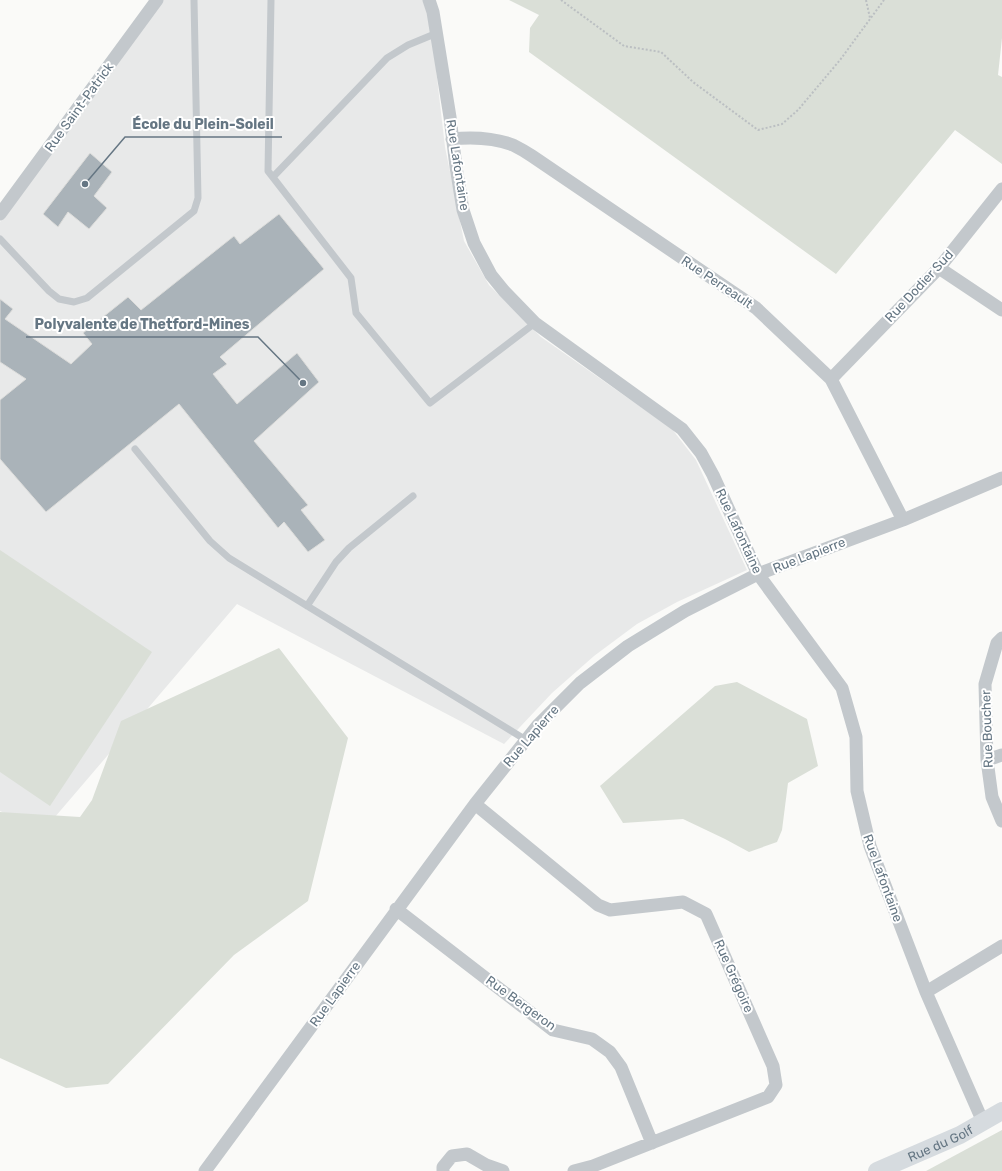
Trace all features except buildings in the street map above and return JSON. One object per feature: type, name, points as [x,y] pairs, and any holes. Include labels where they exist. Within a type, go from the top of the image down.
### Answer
[{"type":"street","name":"Rue Saint-Patrick","points":[[0,214],[157,0]]},
{"type":"street","name":"Rue Lafontaine","points":[[429,0],[437,33],[463,210],[474,242],[491,274],[504,291],[535,323],[682,429],[701,453],[713,474],[758,574],[842,688],[856,737],[857,791],[870,846],[926,992],[983,1122]]},
{"type":"street","name":"Rue Perreault","points":[[452,139],[468,137],[513,145],[532,156],[756,308],[831,379],[903,520]]},
{"type":"street","name":"Rue Dodier Sud","points":[[831,379],[939,268],[1002,189]]},
{"type":"street","points":[[939,268],[1002,310]]},
{"type":"street","name":"Rue Lapierre","points":[[206,1171],[396,909],[475,804],[538,725],[580,683],[628,646],[685,611],[758,574],[903,520],[1002,478]]},
{"type":"street","name":"Rue Boucher","points":[[1002,638],[997,644],[985,684],[987,760],[992,797],[1002,821]]},
{"type":"street","points":[[987,760],[1002,754]]},
{"type":"street","name":"Rue Grégoire","points":[[475,804],[598,905],[610,910],[683,902],[706,914],[773,1066],[776,1085],[768,1097],[593,1166],[574,1171]]},
{"type":"street","name":"Rue Bergeron","points":[[396,909],[553,1030],[592,1039],[610,1052],[621,1067],[652,1143]]},
{"type":"street","points":[[926,992],[1002,946]]},
{"type":"street","name":"Rue du Golf","points":[[877,1171],[960,1135],[1002,1111]]},
{"type":"street","points":[[443,1171],[443,1167],[452,1156],[466,1154],[486,1165],[503,1171]]},
{"type":"lane","points":[[0,239],[49,291],[59,299],[74,302],[87,298],[194,211],[198,198],[194,0]]},
{"type":"lane","points":[[271,0],[268,171],[351,278],[356,313],[430,403],[535,323]]},
{"type":"lane","points":[[273,177],[387,58],[408,45],[437,33]]},
{"type":"lane","points":[[135,449],[210,542],[229,558],[526,740]]},
{"type":"lane","points":[[307,606],[340,557],[413,496]]},
{"type":"path","points":[[561,0],[624,46],[661,52],[693,82],[758,130],[782,124],[798,110],[840,60],[884,0]]},
{"type":"path","points":[[866,0],[870,19]]},
{"type":"shaded area","points":[[160,0],[428,0],[445,147],[464,241],[489,285],[541,337],[672,429],[696,460],[747,570],[677,602],[637,624],[594,656],[552,693],[504,744],[237,604],[43,831],[0,811],[0,222]]},
{"type":"shaded area","points":[[509,0],[1002,0],[1002,38],[998,75],[1002,77],[1002,164],[955,130],[836,274],[529,52],[530,28],[539,15]]},
{"type":"shaded area","points":[[0,550],[152,652],[50,806],[0,772]]},
{"type":"shaded area","points":[[279,648],[348,738],[308,901],[234,955],[108,1084],[66,1088],[0,1058],[0,812],[80,817],[92,800],[121,721]]},
{"type":"shaded area","points":[[737,682],[807,719],[818,766],[788,783],[782,830],[777,842],[749,852],[683,819],[623,823],[600,786],[715,686]]},
{"type":"shaded area","points":[[1002,1130],[1002,1171],[926,1171]]},
{"type":"place","name":"École du Plein-Soleil","points":[[85,184]]},
{"type":"place","name":"Polyvalente de Thetford-Mines","points":[[303,383]]}]
